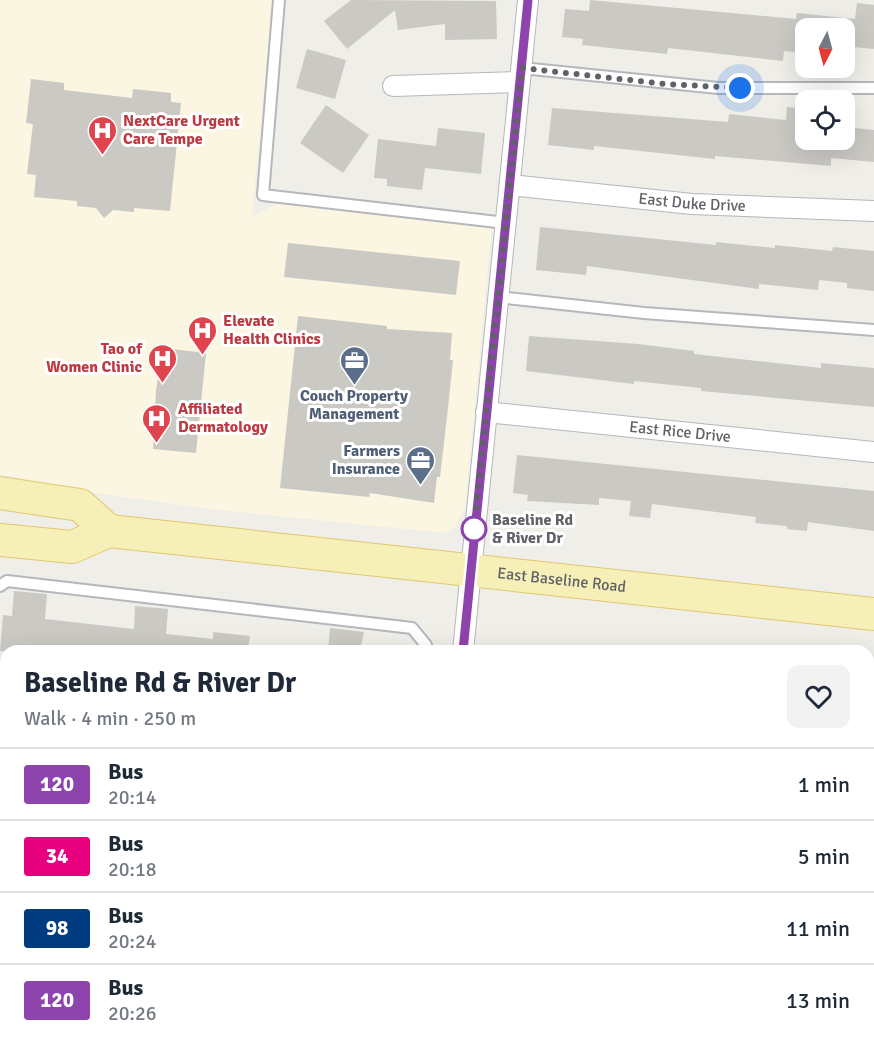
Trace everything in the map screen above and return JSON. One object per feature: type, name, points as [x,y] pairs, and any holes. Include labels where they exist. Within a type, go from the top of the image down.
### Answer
[{"type":"main road","points":[[0,494],[80,505],[109,531]]},
{"type":"main road","points":[[0,518],[15,514],[43,500]]},
{"type":"main road","name":"East Baseline Road","points":[[0,540],[72,547],[109,531],[874,614]]},
{"type":"street","points":[[464,645],[528,0]]},
{"type":"street","points":[[393,86],[521,75]]},
{"type":"street","name":"East Duke Drive","points":[[510,185],[692,204],[874,211]]},
{"type":"street","name":"East Rice Drive","points":[[486,411],[874,452]]},
{"type":"lane","points":[[279,0],[263,195],[506,223]]},
{"type":"lane","points":[[521,75],[718,88],[874,88]]},
{"type":"lane","points":[[498,297],[644,313],[874,330]]},
{"type":"lane","points":[[0,586],[7,581],[412,628],[426,645]]},
{"type":"shaded area","points":[[0,0],[273,0],[252,217],[280,202],[492,226],[465,508],[454,528],[445,533],[218,510],[65,489],[0,474]]},
{"type":"building","points":[[351,0],[496,1],[497,39],[445,40],[445,24],[398,30],[395,10],[347,49],[324,21]]},
{"type":"building","points":[[590,0],[795,19],[795,52],[784,51],[783,61],[668,48],[667,54],[582,45],[583,39],[562,37],[565,9],[589,11]]},
{"type":"building","points":[[857,3],[874,5],[874,49],[855,47]]},
{"type":"building","points":[[797,13],[845,18],[796,18]]},
{"type":"building","points":[[307,49],[346,60],[335,99],[296,88]]},
{"type":"building","name":"NextCare Urgent Care Tempe","points":[[31,79],[64,83],[64,90],[132,98],[133,89],[171,93],[171,102],[181,103],[170,211],[134,208],[134,212],[113,210],[104,218],[96,208],[77,206],[77,201],[34,197],[36,175],[27,174],[33,124],[26,123]]},
{"type":"building","points":[[326,105],[369,135],[343,173],[300,143]]},
{"type":"building","points":[[787,107],[795,108],[795,150],[855,150],[855,128],[874,130],[874,162],[831,158],[831,166],[715,156],[715,159],[594,146],[594,150],[548,145],[552,108],[728,122],[729,114],[786,120]]},
{"type":"building","points":[[438,128],[485,133],[481,174],[425,168],[422,190],[387,186],[387,179],[374,178],[378,139],[436,146]]},
{"type":"building","points":[[540,227],[716,245],[716,242],[775,248],[775,245],[832,251],[833,247],[874,251],[874,291],[847,288],[847,283],[819,280],[818,290],[759,284],[759,289],[587,266],[586,275],[536,270]]},
{"type":"building","points":[[288,243],[460,261],[456,295],[284,277]]},
{"type":"building","points":[[298,316],[387,326],[387,329],[452,333],[450,360],[453,360],[448,408],[440,477],[437,477],[434,503],[370,493],[369,497],[280,488]]},
{"type":"building","points":[[529,336],[638,344],[694,351],[694,354],[821,368],[821,363],[874,368],[874,407],[701,391],[701,388],[634,381],[634,384],[526,371]]},
{"type":"building","points":[[163,348],[206,353],[196,453],[153,449],[156,390]]},
{"type":"building","points":[[517,455],[874,491],[874,531],[808,522],[807,531],[787,529],[787,526],[755,523],[756,517],[652,504],[650,518],[629,516],[631,501],[599,498],[599,505],[527,501],[528,495],[513,493]]},
{"type":"building","points":[[14,591],[47,594],[45,619],[134,629],[135,606],[168,609],[166,634],[213,639],[213,632],[250,636],[249,645],[0,645],[3,615],[12,616]]},
{"type":"building","points":[[330,628],[364,632],[361,645],[329,645]]},
{"type":"bus line","name":"120","points":[[464,645],[528,0]]},
{"type":"place","name":"NextCare Urgent Care Tempe","points":[[102,156]]},
{"type":"place","name":"Elevate Health Clinics","points":[[202,356]]},
{"type":"place","name":"Tao of Women Clinic","points":[[163,384]]},
{"type":"place","name":"Couch Property Management","points":[[354,386]]},
{"type":"place","name":"Affiliated Dermatology","points":[[157,444]]},
{"type":"place","name":"Farmers Insurance","points":[[421,486]]},
{"type":"place","name":"Baseline Rd & River Dr","points":[[474,529]]},
{"type":"route","points":[[474,529],[522,68],[665,84],[740,88]]}]
